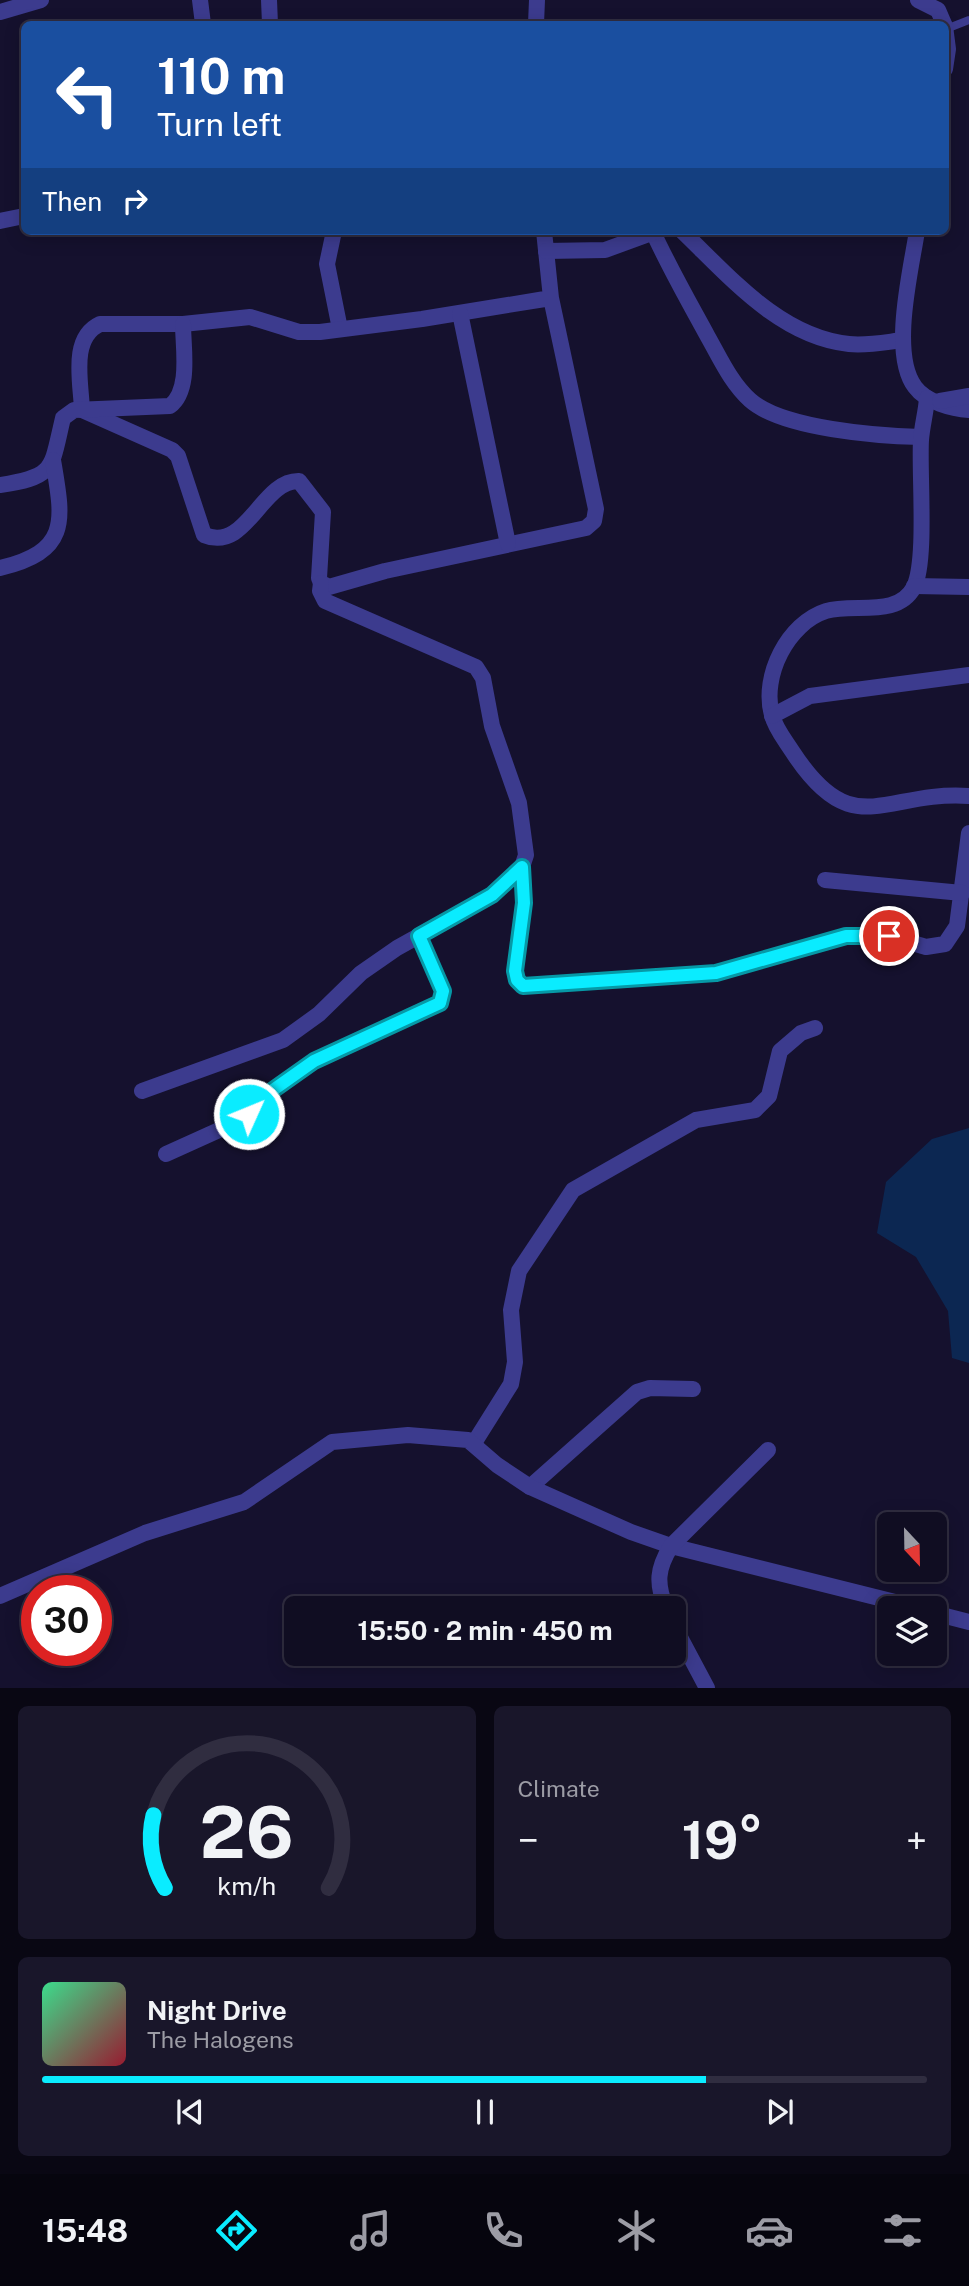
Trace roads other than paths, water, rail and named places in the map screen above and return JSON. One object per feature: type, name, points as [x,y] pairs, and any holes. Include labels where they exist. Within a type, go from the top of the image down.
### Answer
[{"type":"street","points":[[0,12],[41,0]]},
{"type":"street","points":[[201,0],[204,21]]},
{"type":"street","points":[[269,0],[270,21]]},
{"type":"street","points":[[536,21],[537,0]]},
{"type":"street","points":[[918,0],[944,18]]},
{"type":"street","points":[[0,221],[21,217]]},
{"type":"street","points":[[333,235],[327,264],[340,329]]},
{"type":"street","points":[[321,583],[335,587],[385,571],[586,528],[594,521],[596,509],[551,298],[545,235]]},
{"type":"street","points":[[547,251],[605,250],[647,235]]},
{"type":"street","points":[[656,235],[676,282],[729,374],[751,400],[796,419],[840,431],[863,436],[921,437]]},
{"type":"street","points":[[686,235],[774,315],[802,331],[849,344],[903,340]]},
{"type":"street","points":[[916,235],[903,340],[907,371],[915,388],[933,400],[952,409],[969,410]]},
{"type":"street","points":[[82,410],[80,341],[90,328],[100,324],[183,324],[250,317],[299,332],[460,313],[551,298]]},
{"type":"street","points":[[460,313],[508,544]]},
{"type":"street","points":[[0,568],[35,554],[50,544],[59,531],[61,514],[53,460],[63,418],[82,410],[170,406],[176,401],[182,390],[183,324]]},
{"type":"street","points":[[933,400],[969,396]]},
{"type":"street","points":[[933,400],[921,437],[921,531],[914,586],[904,600],[894,604],[823,612],[797,631],[782,650],[773,670],[769,700],[772,716],[811,776],[841,803],[868,808],[938,795],[969,796]]},
{"type":"street","points":[[82,410],[172,450],[178,456],[204,536],[213,539],[234,533],[243,526],[282,484],[299,481],[323,512],[321,583],[325,601],[476,667],[483,678],[492,726],[519,803],[526,855],[522,867],[524,903],[515,971],[517,980],[523,986],[716,973],[846,936],[889,936],[915,945],[936,947],[951,938],[957,926],[965,885],[969,833]]},
{"type":"street","points":[[0,485],[39,478],[53,460]]},
{"type":"street","points":[[914,586],[969,587]]},
{"type":"street","points":[[772,716],[810,696],[969,675]]},
{"type":"street","points":[[142,1091],[283,1040],[319,1014],[361,973],[419,936],[492,895],[522,867]]},
{"type":"street","points":[[825,880],[965,885]]},
{"type":"street","points":[[166,1154],[239,1121],[273,1090],[314,1061],[440,1003],[443,991],[419,936]]},
{"type":"street","points":[[474,1443],[511,1384],[515,1362],[511,1310],[519,1271],[573,1190],[688,1124],[755,1110],[769,1096],[780,1051],[801,1033],[815,1028]]},
{"type":"street","points":[[530,1487],[638,1392],[650,1388],[693,1389]]},
{"type":"street","points":[[0,1596],[145,1533],[244,1502],[332,1442],[408,1435],[468,1440],[497,1465],[530,1487],[631,1532],[671,1546],[877,1598]]},
{"type":"street","points":[[663,1596],[657,1577],[671,1546],[768,1450]]},
{"type":"street","points":[[947,1616],[969,1622]]},
{"type":"street","points":[[686,1649],[707,1688]]},
{"type":"lane","points":[[944,18],[969,20]]},
{"type":"water","points":[[969,1128],[969,1363],[952,1358],[948,1311],[916,1257],[877,1233],[886,1182],[932,1139]]}]
